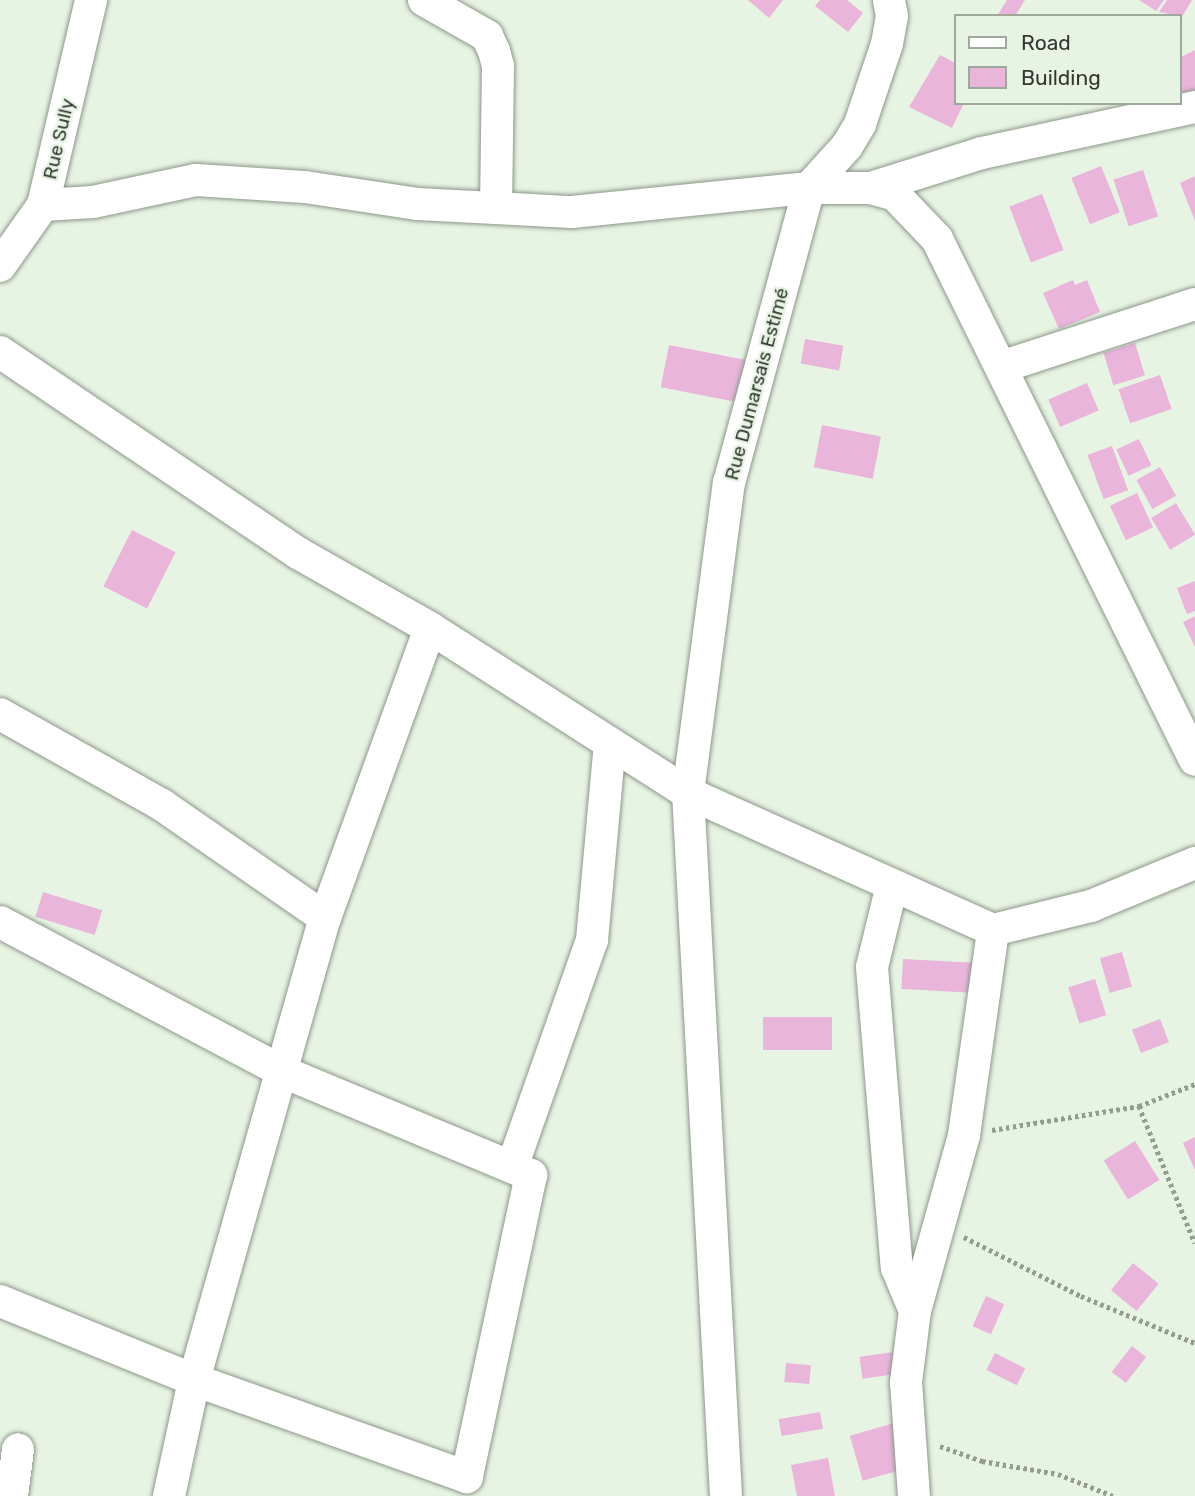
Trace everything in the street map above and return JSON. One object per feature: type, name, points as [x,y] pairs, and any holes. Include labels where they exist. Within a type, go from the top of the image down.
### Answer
[{"type":"street","name":"Rue Sully","points":[[0,266],[43,205],[91,0]]},
{"type":"street","points":[[424,0],[487,36],[494,51],[498,66],[496,208]]},
{"type":"street","name":"Rue Dumarsais Estimé","points":[[726,1496],[688,793],[729,483],[809,188],[847,146],[860,124],[887,44],[892,16],[889,0]]},
{"type":"street","points":[[871,188],[982,153],[1195,107]]},
{"type":"street","points":[[43,205],[93,202],[196,180],[496,208],[572,212],[809,188],[871,188],[895,195],[937,239],[1195,760]]},
{"type":"street","points":[[1001,367],[1195,304]]},
{"type":"street","points":[[0,352],[298,553],[430,628],[688,793],[993,930],[1091,906],[1195,863]]},
{"type":"street","points":[[169,1496],[194,1380],[326,918],[430,628]]},
{"type":"street","points":[[0,715],[162,805],[326,918]]},
{"type":"street","points":[[512,1167],[592,940],[610,744]]},
{"type":"street","points":[[892,885],[872,967],[897,1268],[915,1311]]},
{"type":"street","points":[[0,922],[283,1072],[531,1175],[467,1477],[194,1380],[0,1300]]},
{"type":"street","points":[[914,1496],[912,1436],[906,1381],[915,1311],[941,1226],[964,1135],[993,930]]},
{"type":"street","points":[[12,1496],[18,1449]]},
{"type":"path","points":[[964,1135],[1139,1106],[1195,1084]]},
{"type":"path","points":[[1139,1106],[1195,1243]]},
{"type":"path","points":[[941,1226],[1081,1296],[1195,1343]]},
{"type":"path","points":[[912,1436],[982,1461],[1058,1474],[1113,1496]]},
{"type":"building","points":[[748,0],[783,0],[769,18]]},
{"type":"building","points":[[820,0],[847,0],[863,13],[848,32],[815,6]]},
{"type":"building","points":[[1007,0],[1025,0],[1016,14],[998,14]]},
{"type":"building","points":[[1139,0],[1164,0],[1156,11]]},
{"type":"building","points":[[1167,0],[1192,0],[1181,19],[1181,14],[1159,12]]},
{"type":"building","points":[[1195,50],[1195,98],[1181,96],[1181,57]]},
{"type":"building","points":[[940,55],[954,62],[954,105],[963,105],[952,128],[909,107]]},
{"type":"building","points":[[1101,166],[1120,212],[1090,224],[1071,178]]},
{"type":"building","points":[[1143,170],[1158,217],[1129,226],[1114,180]]},
{"type":"building","points":[[1195,176],[1195,221],[1180,183]]},
{"type":"building","points":[[1042,194],[1064,250],[1031,263],[1009,207]]},
{"type":"building","points":[[1073,280],[1075,285],[1087,280],[1100,312],[1059,329],[1043,293]]},
{"type":"building","points":[[805,339],[843,346],[839,370],[801,364]]},
{"type":"building","points":[[1135,343],[1145,376],[1113,385],[1103,353]]},
{"type":"building","points":[[669,345],[748,360],[739,402],[661,387]]},
{"type":"building","points":[[1160,375],[1172,409],[1130,423],[1118,389]]},
{"type":"building","points":[[1087,383],[1099,411],[1060,427],[1048,399]]},
{"type":"building","points":[[822,425],[881,436],[873,479],[814,467]]},
{"type":"building","points":[[1139,439],[1151,465],[1129,476],[1116,450]]},
{"type":"building","points":[[1112,446],[1128,490],[1104,499],[1088,455]]},
{"type":"building","points":[[1160,467],[1176,496],[1152,509],[1136,480]]},
{"type":"building","points":[[1137,493],[1153,527],[1126,540],[1110,506]]},
{"type":"building","points":[[1176,503],[1195,535],[1170,550],[1151,518]]},
{"type":"building","points":[[132,530],[176,552],[147,608],[103,586]]},
{"type":"building","points":[[1195,581],[1195,611],[1187,614],[1177,588]]},
{"type":"building","points":[[1195,616],[1195,647],[1183,622]]},
{"type":"building","points":[[43,892],[102,910],[95,935],[35,917]]},
{"type":"building","points":[[1122,952],[1132,987],[1110,993],[1100,958]]},
{"type":"building","points":[[903,959],[974,963],[972,993],[901,989]]},
{"type":"building","points":[[1095,979],[1106,1015],[1079,1024],[1068,987]]},
{"type":"building","points":[[763,1017],[832,1017],[832,1050],[763,1050]]},
{"type":"building","points":[[1160,1019],[1169,1042],[1141,1053],[1132,1030]]},
{"type":"building","points":[[1195,1137],[1195,1170],[1183,1143]]},
{"type":"building","points":[[1135,1141],[1159,1180],[1128,1200],[1104,1161]]},
{"type":"building","points":[[1133,1263],[1159,1284],[1137,1311],[1111,1290]]},
{"type":"building","points":[[986,1296],[1004,1304],[991,1334],[973,1326]]},
{"type":"building","points":[[1132,1346],[1146,1357],[1126,1383],[1112,1372]]},
{"type":"building","points":[[901,1351],[904,1373],[862,1379],[859,1357]]},
{"type":"building","points":[[995,1353],[1025,1368],[1017,1385],[986,1370]]},
{"type":"building","points":[[786,1363],[811,1365],[809,1384],[784,1382]]},
{"type":"building","points":[[820,1412],[823,1429],[782,1436],[779,1419]]},
{"type":"building","points":[[894,1423],[907,1468],[863,1481],[850,1436]]},
{"type":"building","points":[[828,1458],[835,1496],[797,1496],[791,1465]]}]
